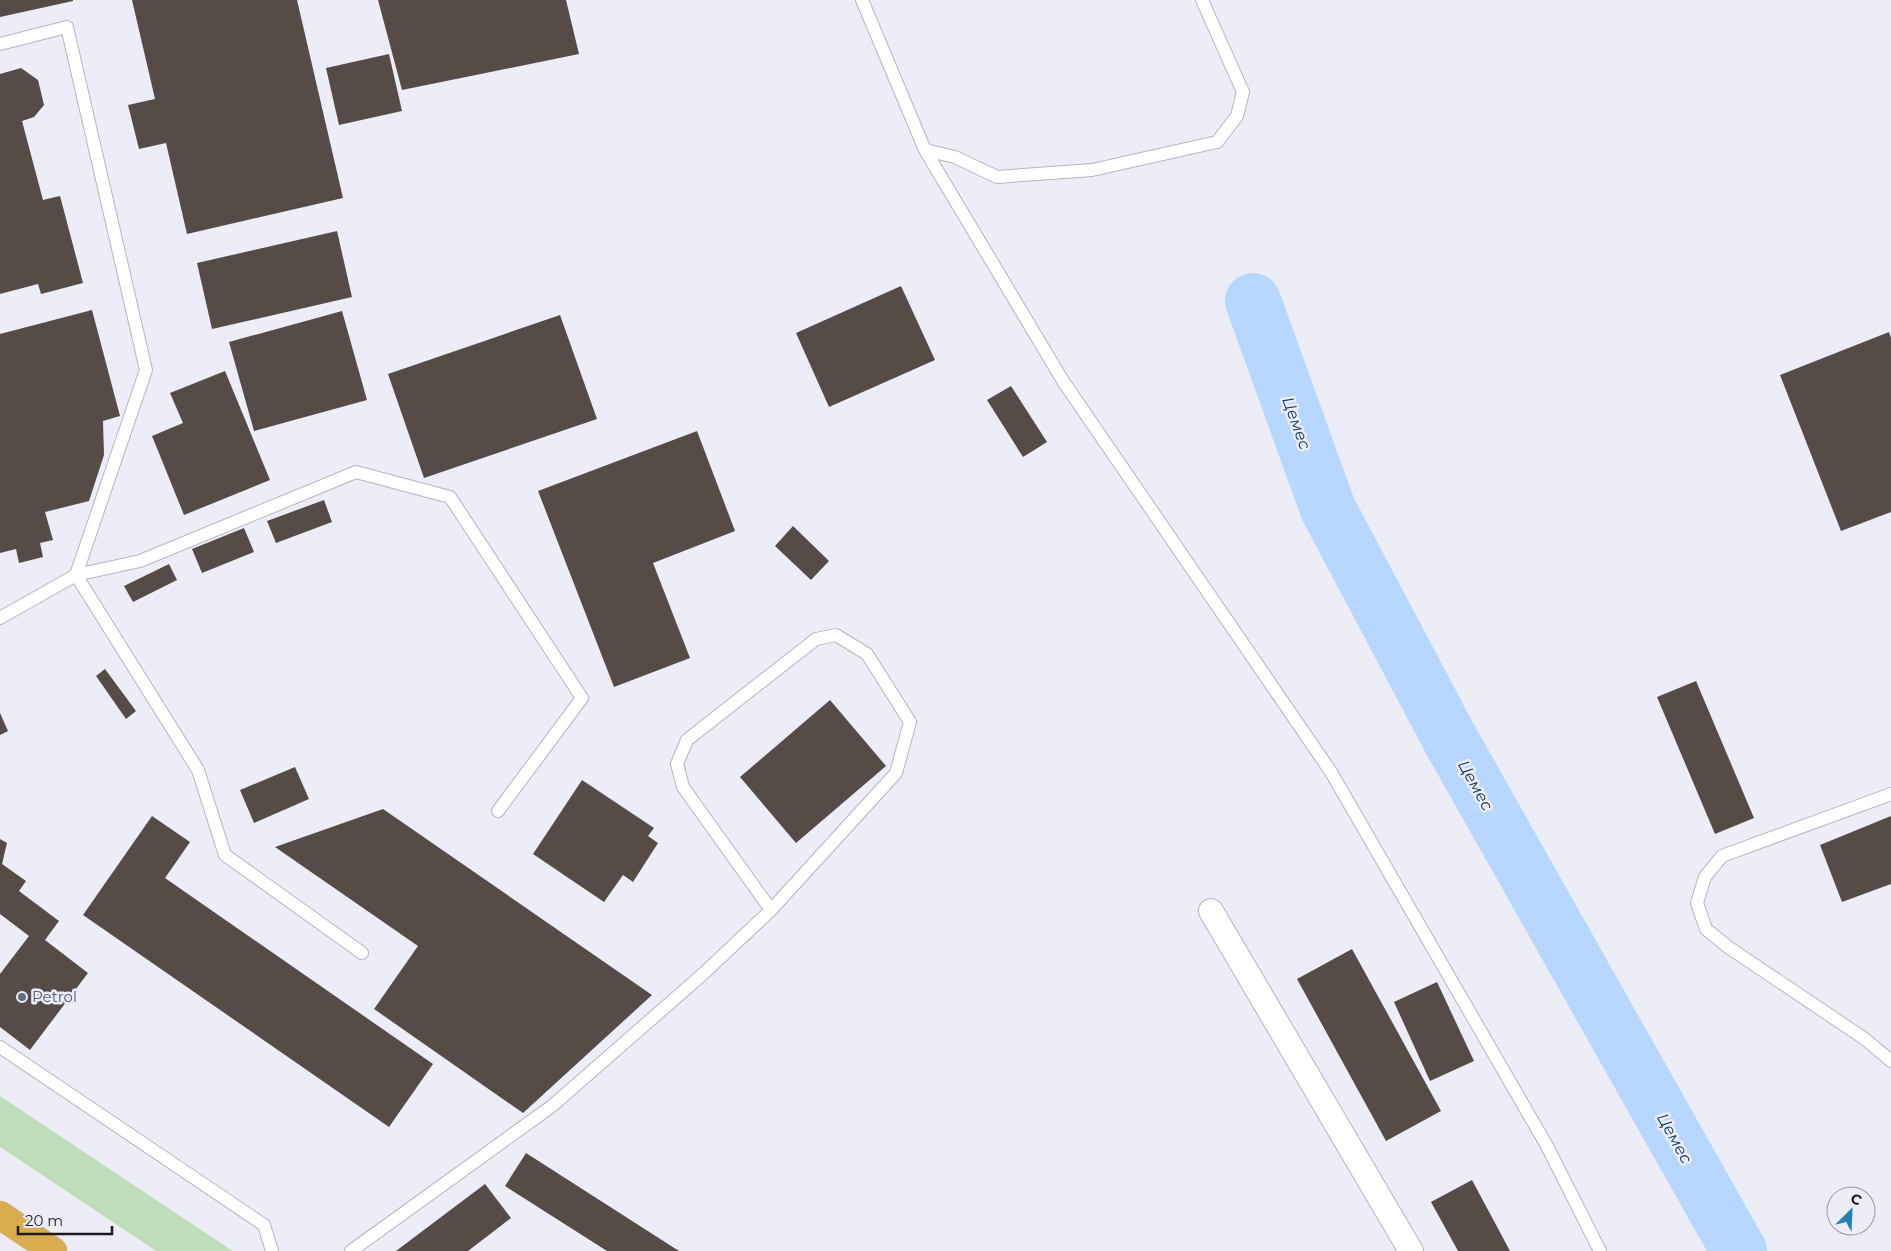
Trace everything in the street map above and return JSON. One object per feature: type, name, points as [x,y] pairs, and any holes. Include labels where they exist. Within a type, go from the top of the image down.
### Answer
[{"type":"highway","points":[[0,1215],[53,1251]]},
{"type":"street","points":[[1211,911],[1411,1251]]},
{"type":"lane","points":[[862,0],[925,150],[1064,381],[1331,772],[1547,1146],[1600,1251]]},
{"type":"lane","points":[[925,150],[955,157],[997,177],[1092,170],[1217,142],[1237,116],[1243,92],[1202,0]]},
{"type":"lane","points":[[0,44],[67,27],[146,370],[76,575]]},
{"type":"lane","points":[[0,618],[76,575],[140,560],[356,472],[450,496],[582,698],[498,812]]},
{"type":"lane","points":[[76,575],[198,770],[225,855],[362,953]]},
{"type":"lane","points":[[351,1251],[552,1106],[703,974],[771,910],[896,773],[910,722],[867,654],[836,635],[816,639],[687,740],[677,764],[683,787],[771,910]]},
{"type":"lane","points":[[1891,794],[1722,856],[1705,878],[1697,903],[1706,929],[1728,947],[1866,1039],[1891,1061]]},
{"type":"lane","points":[[0,1047],[264,1226],[272,1251]]},
{"type":"green space","points":[[0,1096],[233,1251],[156,1251],[0,1147]]},
{"type":"building","points":[[0,0],[73,0],[73,1],[0,17]]},
{"type":"building","points":[[132,0],[297,0],[343,198],[187,234],[166,143],[139,149],[128,105],[155,99]]},
{"type":"building","points":[[378,0],[566,0],[579,54],[402,90]]},
{"type":"building","points":[[389,54],[402,111],[339,125],[326,68]]},
{"type":"building","points":[[21,68],[38,80],[44,105],[34,117],[22,121],[43,200],[60,196],[83,283],[41,294],[38,284],[0,294],[0,74]]},
{"type":"building","points":[[337,231],[352,297],[212,329],[197,263]]},
{"type":"building","points":[[901,286],[935,360],[829,407],[796,333]]},
{"type":"building","points":[[92,310],[120,416],[103,421],[104,455],[89,501],[45,512],[53,540],[40,543],[43,557],[19,563],[16,549],[0,553],[0,334]]},
{"type":"building","points":[[342,311],[367,400],[254,431],[229,342]]},
{"type":"building","points":[[560,315],[597,419],[424,478],[388,374]]},
{"type":"building","points":[[1889,332],[1891,338],[1891,512],[1841,531],[1780,375]]},
{"type":"building","points":[[225,371],[270,480],[184,515],[152,436],[183,423],[170,393]]},
{"type":"building","points":[[1011,386],[1047,442],[1023,457],[987,400]]},
{"type":"building","points":[[697,431],[735,531],[653,563],[690,658],[614,687],[538,491]]},
{"type":"building","points":[[324,500],[332,522],[276,543],[267,521]]},
{"type":"building","points":[[793,526],[829,561],[811,580],[775,546]]},
{"type":"building","points":[[244,528],[254,552],[202,573],[192,549]]},
{"type":"building","points":[[169,564],[177,580],[133,602],[124,586]]},
{"type":"building","points":[[105,669],[136,711],[126,719],[96,676]]},
{"type":"building","points":[[1696,681],[1754,818],[1715,834],[1657,697]]},
{"type":"building","points":[[830,700],[886,766],[796,843],[740,777]]},
{"type":"building","points":[[0,713],[8,731],[0,735]]},
{"type":"building","points":[[295,767],[309,799],[254,823],[240,790]]},
{"type":"building","points":[[582,780],[654,828],[648,836],[658,843],[633,882],[623,875],[604,902],[533,854]]},
{"type":"building","points":[[383,809],[652,995],[523,1113],[374,1009],[418,946],[275,847]]},
{"type":"building","points":[[152,816],[190,842],[165,878],[433,1064],[389,1127],[83,915]]},
{"type":"building","points":[[1891,816],[1891,884],[1842,902],[1820,845]]},
{"type":"building","points":[[0,839],[7,843],[2,864],[26,881],[19,891],[59,921],[45,940],[88,973],[30,1050],[0,1027],[0,974],[29,936],[0,914]]},
{"type":"building","points":[[1352,949],[1441,1111],[1386,1141],[1297,979]]},
{"type":"building","points":[[1437,982],[1474,1061],[1430,1081],[1394,1002]]},
{"type":"building","points":[[526,1153],[679,1251],[607,1251],[505,1186]]},
{"type":"building","points":[[1472,1180],[1510,1251],[1458,1251],[1431,1202]]},
{"type":"building","points":[[485,1184],[511,1218],[468,1251],[396,1251]]},
{"type":"waterway","name":"Цемес","points":[[1253,301],[1328,509],[1450,739],[1739,1251]]},
{"type":"place","name":"Petrol","points":[[22,997]]}]
